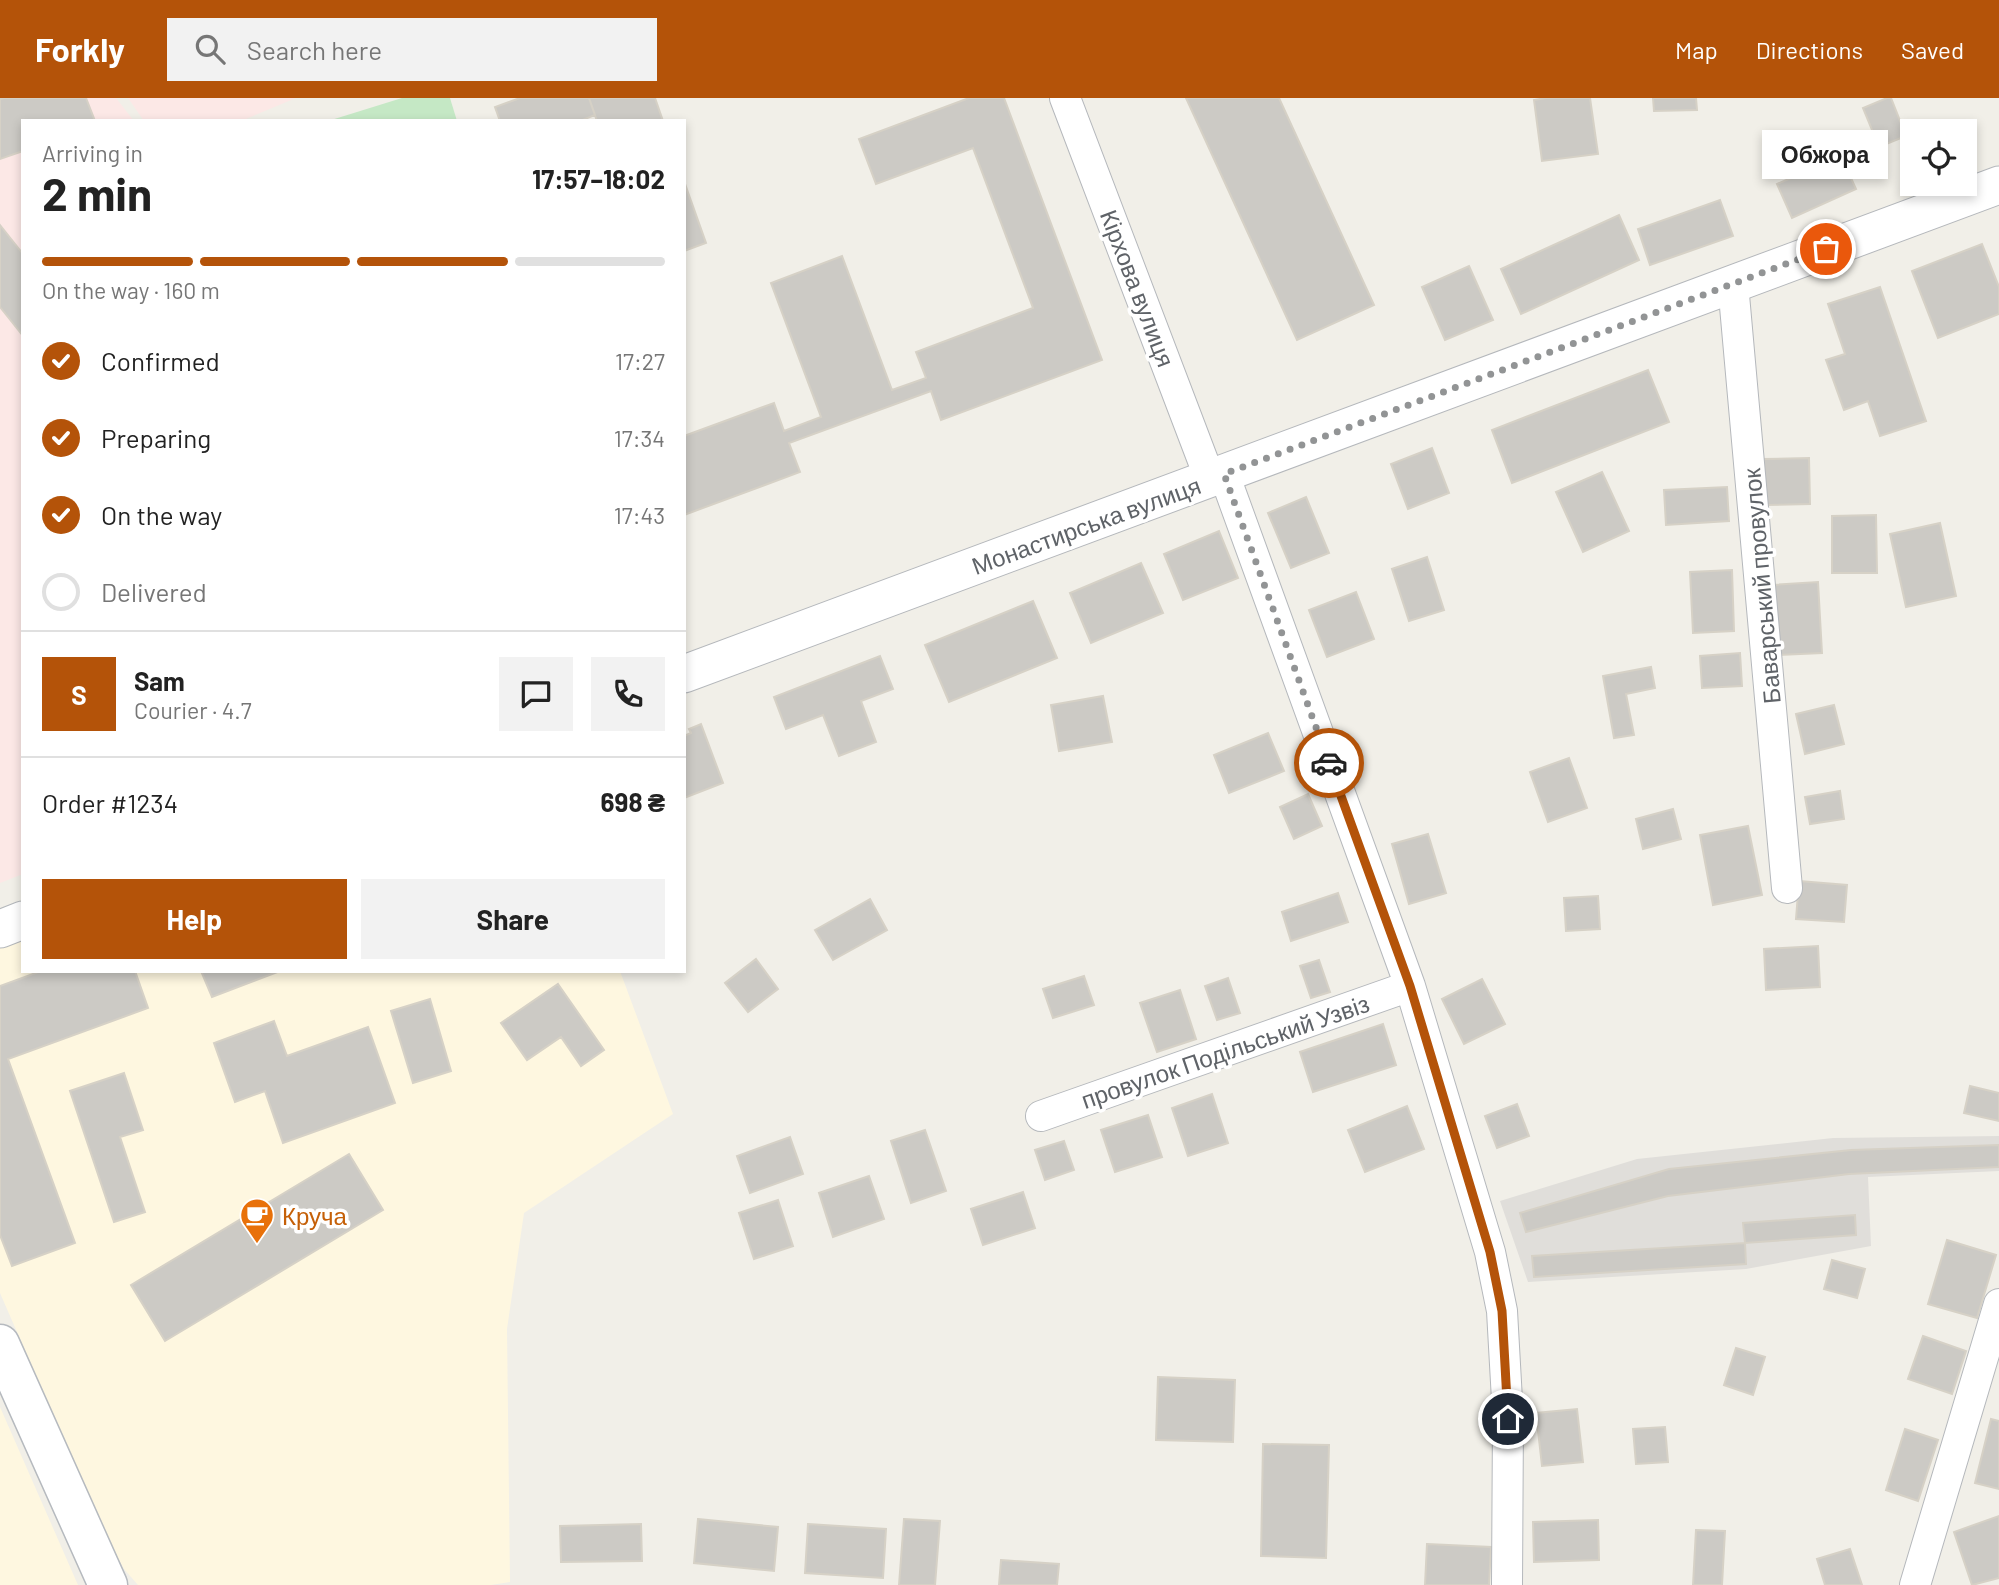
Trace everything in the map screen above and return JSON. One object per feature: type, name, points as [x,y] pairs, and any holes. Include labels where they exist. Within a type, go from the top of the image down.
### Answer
[{"type":"main road","points":[[0,1344],[108,1585]]},
{"type":"street","name":"Кірхова вулиця","points":[[1065,98],[1217,476],[1410,986],[1490,1252],[1502,1311],[1508,1419],[1507,1585]]},
{"type":"street","name":"Монастирська вулиця","points":[[686,673],[1999,185]]},
{"type":"street","name":"Баварський провулок","points":[[1733,284],[1787,888]]},
{"type":"street","points":[[0,929],[21,921]]},
{"type":"street","name":"провулок Подільський Узвіз","points":[[1041,1116],[1410,986]]},
{"type":"street","points":[[1915,1585],[1999,1304]]},
{"type":"shaded area","points":[[0,98],[116,98],[132,119],[21,119],[21,875],[0,883]]},
{"type":"shaded area","points":[[128,98],[296,98],[246,119],[143,119]]},
{"type":"shaded area","points":[[21,939],[21,973],[621,973],[673,1114],[524,1213],[507,1329],[510,1582],[491,1585],[138,1585],[124,1569],[106,1536],[0,1293],[0,947]]},
{"type":"shaded area","points":[[1999,1136],[1999,1171],[1868,1177],[1871,1246],[1746,1269],[1528,1282],[1500,1201],[1637,1159],[1833,1138]]},
{"type":"shaded area","points":[[0,1407],[78,1585],[0,1585]]},
{"type":"green space","points":[[402,98],[450,98],[456,119],[334,119]]},
{"type":"building","points":[[86,98],[94,119],[21,119],[21,152],[0,159],[0,99]]},
{"type":"building","points":[[520,98],[589,98],[595,115],[585,119],[499,119],[495,107]]},
{"type":"building","points":[[589,98],[655,98],[662,119],[596,119]]},
{"type":"building","points":[[969,98],[1004,98],[1102,360],[941,420],[931,391],[789,443],[800,472],[686,514],[686,435],[774,403],[784,431],[821,417],[771,283],[842,256],[892,390],[926,378],[916,352],[1033,308],[973,148],[876,184],[859,139]]},
{"type":"building","points":[[1186,98],[1279,98],[1374,305],[1297,340]]},
{"type":"building","points":[[1590,98],[1598,154],[1542,161],[1534,100]]},
{"type":"building","points":[[1653,98],[1696,98],[1697,110],[1654,111]]},
{"type":"building","points":[[1891,98],[1900,121],[1900,138],[1879,147],[1863,108]]},
{"type":"building","points":[[1841,156],[1856,189],[1792,218],[1777,184]]},
{"type":"building","points":[[686,187],[706,243],[686,250]]},
{"type":"building","points":[[1720,200],[1733,236],[1650,265],[1638,229]]},
{"type":"building","points":[[1619,215],[1639,260],[1521,314],[1501,269]]},
{"type":"building","points":[[0,225],[21,251],[21,333],[0,307]]},
{"type":"building","points":[[1982,244],[1999,287],[1999,314],[1938,338],[1912,271]]},
{"type":"building","points":[[1469,266],[1493,320],[1445,340],[1422,287]]},
{"type":"building","points":[[1880,287],[1926,421],[1880,436],[1868,401],[1844,410],[1826,360],[1845,354],[1828,304]]},
{"type":"building","points":[[1648,370],[1669,422],[1512,483],[1492,430]]},
{"type":"building","points":[[1432,448],[1449,493],[1408,509],[1391,464]]},
{"type":"building","points":[[1809,458],[1810,504],[1765,505],[1764,459]]},
{"type":"building","points":[[1602,472],[1629,531],[1583,552],[1556,492]]},
{"type":"building","points":[[1727,487],[1729,521],[1666,525],[1664,490]]},
{"type":"building","points":[[1306,497],[1329,553],[1291,568],[1268,513]]},
{"type":"building","points":[[1876,515],[1877,573],[1832,573],[1832,516]]},
{"type":"building","points":[[1940,523],[1956,596],[1906,607],[1890,534]]},
{"type":"building","points":[[1219,531],[1238,578],[1183,600],[1164,554]]},
{"type":"building","points":[[1427,557],[1444,610],[1409,621],[1392,569]]},
{"type":"building","points":[[1141,563],[1163,613],[1091,643],[1070,593]]},
{"type":"building","points":[[1732,570],[1734,631],[1693,633],[1690,572]]},
{"type":"building","points":[[1818,582],[1822,653],[1776,655],[1772,585]]},
{"type":"building","points":[[1356,592],[1374,639],[1327,657],[1309,610]]},
{"type":"building","points":[[1033,601],[1057,658],[949,702],[925,645]]},
{"type":"building","points":[[1740,653],[1742,686],[1702,688],[1700,656]]},
{"type":"building","points":[[880,656],[893,689],[861,701],[876,742],[839,756],[823,715],[786,729],[774,697]]},
{"type":"building","points":[[1651,667],[1655,688],[1626,694],[1634,735],[1614,738],[1603,676]]},
{"type":"building","points":[[1103,696],[1112,742],[1059,751],[1051,705]]},
{"type":"building","points":[[1834,705],[1844,744],[1805,754],[1796,714]]},
{"type":"building","points":[[701,724],[723,783],[686,797],[686,735],[691,733],[689,729]]},
{"type":"building","points":[[1268,733],[1284,771],[1229,793],[1214,755]]},
{"type":"building","points":[[1569,758],[1587,808],[1548,822],[1530,772]]},
{"type":"building","points":[[1840,791],[1844,819],[1810,824],[1805,797]]},
{"type":"building","points":[[1308,794],[1322,826],[1294,839],[1280,807]]},
{"type":"building","points":[[1673,809],[1681,839],[1643,849],[1636,819]]},
{"type":"building","points":[[1748,826],[1762,895],[1713,905],[1700,835]]},
{"type":"building","points":[[1428,834],[1446,893],[1409,904],[1392,844]]},
{"type":"building","points":[[1799,881],[1847,885],[1844,922],[1796,919]]},
{"type":"building","points":[[1338,893],[1348,922],[1291,941],[1282,912]]},
{"type":"building","points":[[1598,896],[1600,929],[1566,931],[1564,898]]},
{"type":"building","points":[[870,899],[887,930],[833,960],[815,930]]},
{"type":"building","points":[[1818,946],[1820,987],[1766,990],[1764,949]]},
{"type":"building","points":[[756,959],[778,989],[748,1012],[725,983]]},
{"type":"building","points":[[1319,960],[1330,992],[1311,998],[1300,966]]},
{"type":"building","points":[[36,973],[136,973],[148,1008],[8,1059],[75,1243],[12,1266],[0,1235],[0,986]]},
{"type":"building","points":[[202,973],[275,973],[212,997]]},
{"type":"building","points":[[1084,976],[1094,1005],[1053,1018],[1043,989]]},
{"type":"building","points":[[1228,978],[1240,1013],[1217,1020],[1205,986]]},
{"type":"building","points":[[1482,979],[1505,1024],[1464,1044],[1442,999]]},
{"type":"building","points":[[558,984],[604,1050],[581,1066],[561,1037],[527,1060],[501,1023]]},
{"type":"building","points":[[1180,990],[1196,1039],[1157,1052],[1140,1003]]},
{"type":"building","points":[[430,999],[451,1071],[413,1083],[391,1011]]},
{"type":"building","points":[[274,1021],[287,1056],[368,1027],[395,1103],[283,1143],[265,1091],[235,1102],[214,1043]]},
{"type":"building","points":[[1383,1024],[1396,1065],[1313,1092],[1300,1052]]},
{"type":"building","points":[[124,1073],[143,1130],[120,1137],[145,1212],[114,1222],[70,1091]]},
{"type":"building","points":[[1970,1086],[1999,1093],[1999,1121],[1964,1113]]},
{"type":"building","points":[[1212,1094],[1228,1143],[1188,1156],[1172,1108]]},
{"type":"building","points":[[1517,1104],[1529,1136],[1497,1148],[1485,1116]]},
{"type":"building","points":[[1407,1106],[1424,1149],[1365,1172],[1348,1130]]},
{"type":"building","points":[[1148,1115],[1162,1157],[1115,1172],[1101,1130]]},
{"type":"building","points":[[925,1130],[946,1191],[911,1203],[891,1141]]},
{"type":"building","points":[[790,1137],[803,1174],[750,1193],[737,1156]]},
{"type":"building","points":[[1064,1141],[1074,1170],[1045,1180],[1035,1150]]},
{"type":"building","points":[[1999,1145],[1999,1167],[1849,1174],[1668,1196],[1526,1232],[1520,1213],[1669,1169],[1851,1150]]},
{"type":"building","points":[[349,1154],[383,1210],[165,1341],[131,1285]]},
{"type":"building","points":[[869,1176],[884,1219],[833,1237],[819,1193]]},
{"type":"building","points":[[1023,1192],[1035,1228],[983,1245],[971,1209]]},
{"type":"building","points":[[778,1200],[793,1246],[754,1259],[739,1213]]},
{"type":"building","points":[[1855,1215],[1856,1235],[1745,1243],[1743,1223]]},
{"type":"building","points":[[1947,1240],[1996,1255],[1977,1318],[1928,1304]]},
{"type":"building","points":[[1745,1243],[1746,1264],[1534,1277],[1532,1256]]},
{"type":"building","points":[[1832,1260],[1865,1269],[1857,1298],[1824,1289]]},
{"type":"building","points":[[1923,1336],[1966,1351],[1952,1394],[1908,1379]]},
{"type":"building","points":[[1736,1348],[1765,1357],[1753,1395],[1724,1385]]},
{"type":"building","points":[[1158,1377],[1235,1380],[1233,1442],[1156,1440]]},
{"type":"building","points":[[1577,1409],[1583,1462],[1542,1466],[1536,1413]]},
{"type":"building","points":[[1991,1419],[1999,1421],[1999,1489],[1975,1483]]},
{"type":"building","points":[[1665,1427],[1668,1462],[1636,1464],[1633,1429]]},
{"type":"building","points":[[1905,1429],[1938,1440],[1918,1501],[1886,1490]]},
{"type":"building","points":[[1263,1444],[1329,1445],[1326,1558],[1261,1556]]},
{"type":"building","points":[[1999,1516],[1999,1578],[1972,1585],[1954,1532]]},
{"type":"building","points":[[698,1519],[778,1527],[774,1571],[694,1563]]},
{"type":"building","points":[[904,1519],[940,1521],[935,1585],[899,1585]]},
{"type":"building","points":[[1598,1520],[1599,1560],[1534,1562],[1533,1522]]},
{"type":"building","points":[[641,1524],[642,1561],[561,1562],[560,1526]]},
{"type":"building","points":[[808,1524],[886,1529],[883,1578],[805,1573]]},
{"type":"building","points":[[1696,1530],[1725,1531],[1722,1585],[1693,1585]]},
{"type":"building","points":[[1427,1544],[1491,1547],[1489,1585],[1425,1585]]},
{"type":"building","points":[[1850,1549],[1862,1585],[1825,1585],[1817,1559]]},
{"type":"building","points":[[1001,1560],[1059,1564],[1057,1585],[999,1585]]},
{"type":"way so far","points":[[1329,763],[1224,474],[1826,249]]},
{"type":"place","name":"Обжора","points":[[1826,249]]},
{"type":"place","name":"Круча","points":[[257,1245]]},
{"type":"route","points":[[1329,763],[1410,986],[1490,1252],[1502,1311],[1508,1419]]}]
